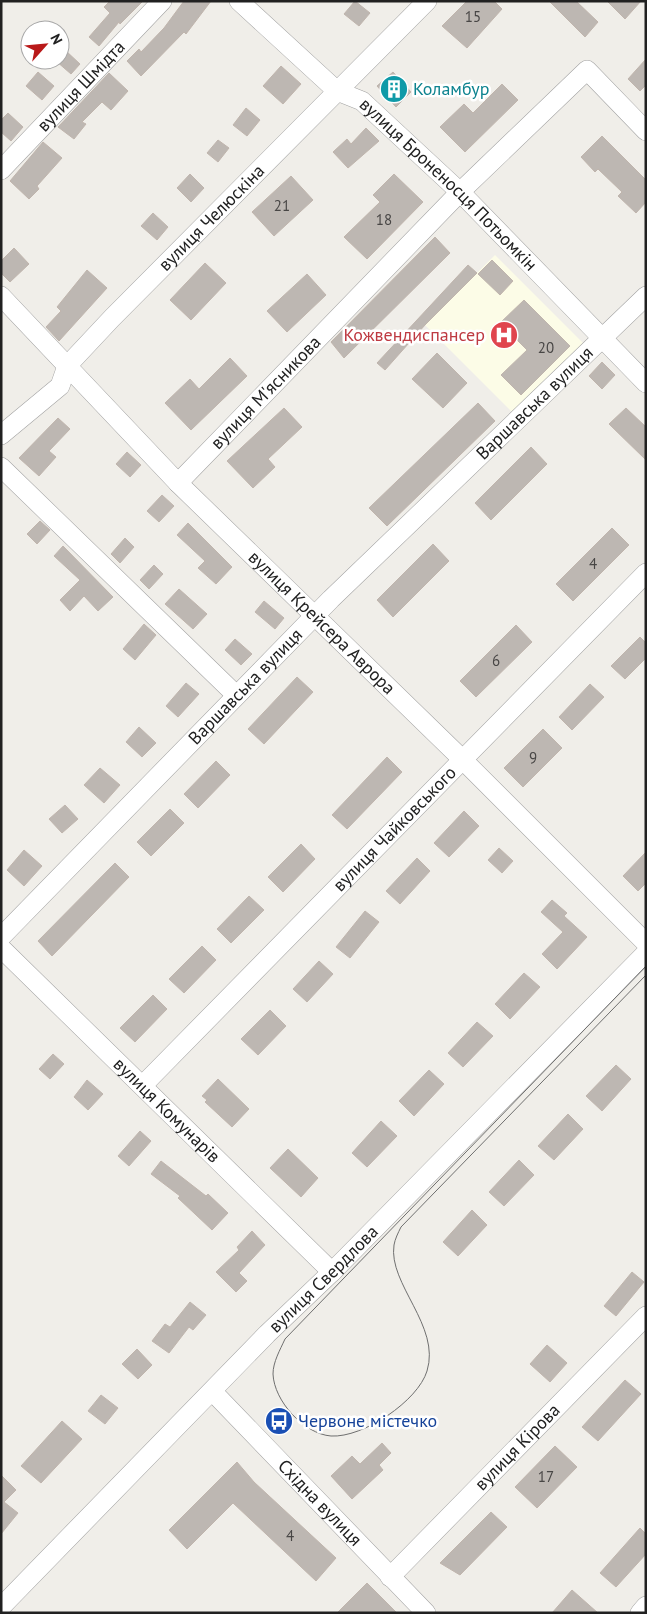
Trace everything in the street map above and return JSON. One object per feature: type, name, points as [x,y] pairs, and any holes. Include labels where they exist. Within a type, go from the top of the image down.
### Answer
[{"type":"street","name":"вулиця Шмідта","points":[[1,170],[162,1]]},
{"type":"street","name":"вулиця Броненосця Потьомкін","points":[[239,1],[337,90],[362,101],[460,192],[646,383]]},
{"type":"street","name":"вулиця Челюскіна","points":[[1,435],[60,386],[67,366],[337,90],[428,1]]},
{"type":"street","name":"вулиця М'ясникова","points":[[178,483],[460,192],[587,70],[646,131]]},
{"type":"street","name":"вулиця Крейсера Аврора","points":[[1,296],[178,483],[463,760],[646,943]]},
{"type":"street","name":"Варшавська вулиця","points":[[1,937],[314,616],[646,296]]},
{"type":"street","points":[[1,467],[236,695]]},
{"type":"street","name":"вулиця Чайковського","points":[[143,1085],[646,573]]},
{"type":"street","name":"вулиця Комунарів","points":[[1,948],[332,1272]]},
{"type":"street","name":"вулиця Свердлова","points":[[1,1607],[213,1392],[267,1334],[332,1272],[646,953]]},
{"type":"street","name":"вулиця Кірова","points":[[390,1577],[646,1316]]},
{"type":"street","name":"Східна вулиця","points":[[213,1392],[426,1613]]},
{"type":"street","points":[[640,1613],[646,1606]]},
{"type":"shaded area","name":"Кожвендиспансер","points":[[495,255],[584,344],[514,414],[425,325]]},
{"type":"building","points":[[110,1],[143,1],[120,24],[119,22],[99,46],[89,37],[110,13],[104,7]]},
{"type":"building","points":[[184,1],[211,1],[186,34],[184,32],[141,76],[127,61],[139,49],[141,52],[164,28]]},
{"type":"building","points":[[355,1],[370,13],[359,26],[344,14]]},
{"type":"building","points":[[467,1],[494,1],[502,9],[467,48],[442,26]]},
{"type":"building","points":[[549,1],[576,1],[598,22],[585,37]]},
{"type":"building","points":[[607,1],[641,1],[625,19]]},
{"type":"building","points":[[70,55],[80,64],[71,74],[66,70],[70,70]]},
{"type":"building","points":[[646,59],[646,85],[640,91],[628,79]]},
{"type":"building","points":[[281,66],[301,84],[283,104],[263,86]]},
{"type":"building","points":[[38,72],[54,86],[42,100],[26,86]]},
{"type":"building","name":"Коламбур","points":[[393,72],[411,92],[396,107],[377,86]]},
{"type":"building","points":[[109,73],[128,91],[111,110],[102,102],[82,122],[86,124],[74,139],[58,127]]},
{"type":"building","points":[[502,84],[518,100],[465,152],[440,127],[464,104],[473,113]]},
{"type":"building","points":[[246,108],[260,120],[247,136],[233,125]]},
{"type":"building","points":[[8,113],[23,127],[11,141],[1,132],[1,120]]},
{"type":"building","points":[[366,128],[379,141],[348,168],[333,152],[347,139],[351,144]]},
{"type":"building","points":[[602,136],[646,180],[646,202],[636,213],[618,196],[622,192],[598,169],[595,172],[581,157]]},
{"type":"building","points":[[218,140],[229,148],[218,162],[207,153]]},
{"type":"building","points":[[43,142],[62,158],[37,186],[39,189],[29,199],[10,181]]},
{"type":"building","points":[[190,174],[204,188],[191,202],[177,188]]},
{"type":"building","points":[[394,174],[423,202],[367,259],[344,237],[380,202],[373,195]]},
{"type":"building","points":[[291,176],[313,200],[274,236],[252,212]]},
{"type":"building","points":[[153,213],[168,227],[157,240],[141,226]]},
{"type":"building","points":[[435,237],[450,253],[344,358],[331,342]]},
{"type":"building","points":[[14,248],[29,264],[10,282],[1,273],[1,261]]},
{"type":"building","points":[[492,260],[513,281],[500,295],[478,274]]},
{"type":"building","points":[[205,263],[226,283],[191,320],[170,300]]},
{"type":"building","points":[[468,265],[477,273],[425,325],[385,370],[377,363]]},
{"type":"building","points":[[87,270],[107,288],[59,341],[46,327],[61,311],[57,307]]},
{"type":"building","points":[[307,274],[326,295],[287,332],[267,311]]},
{"type":"building","points":[[524,300],[570,346],[521,395],[501,375],[527,350],[500,323]]},
{"type":"building","points":[[437,353],[467,383],[443,408],[412,379]]},
{"type":"building","points":[[230,358],[247,376],[191,430],[165,403],[190,379],[199,389]]},
{"type":"building","points":[[602,362],[615,375],[602,389],[589,376]]},
{"type":"building","points":[[478,403],[495,421],[387,526],[369,508]]},
{"type":"building","points":[[284,408],[302,427],[268,459],[275,467],[253,488],[227,461]]},
{"type":"building","points":[[626,408],[646,427],[646,460],[609,424]]},
{"type":"building","points":[[58,418],[70,429],[49,451],[56,457],[39,476],[19,458]]},
{"type":"building","points":[[531,447],[547,464],[491,520],[475,503]]},
{"type":"building","points":[[127,452],[141,465],[130,477],[116,464]]},
{"type":"building","points":[[162,495],[174,506],[159,522],[147,511]]},
{"type":"building","points":[[40,521],[50,530],[37,544],[27,534]]},
{"type":"building","points":[[188,523],[232,567],[216,584],[198,568],[205,561],[177,535]]},
{"type":"building","points":[[612,528],[629,545],[573,601],[556,584]]},
{"type":"building","points":[[125,538],[134,547],[120,563],[111,554]]},
{"type":"building","points":[[433,544],[449,561],[393,617],[377,600]]},
{"type":"building","points":[[63,546],[113,597],[98,611],[84,596],[70,611],[60,600],[80,580],[54,556]]},
{"type":"building","points":[[154,565],[163,574],[149,589],[140,580]]},
{"type":"building","points":[[179,589],[207,614],[193,629],[165,604]]},
{"type":"building","points":[[264,601],[284,618],[275,629],[255,612]]},
{"type":"building","points":[[144,624],[156,635],[135,660],[123,649]]},
{"type":"building","points":[[516,625],[532,642],[476,697],[460,681]]},
{"type":"building","points":[[640,637],[646,643],[646,658],[625,679],[611,666]]},
{"type":"building","points":[[235,639],[252,654],[241,665],[225,650]]},
{"type":"building","points":[[297,677],[313,692],[264,744],[248,729]]},
{"type":"building","points":[[186,683],[199,694],[178,717],[166,706]]},
{"type":"building","points":[[590,684],[604,697],[572,730],[559,717]]},
{"type":"building","points":[[139,727],[156,743],[142,757],[126,742]]},
{"type":"building","points":[[543,729],[562,748],[523,787],[504,768]]},
{"type":"building","points":[[387,757],[402,772],[347,829],[332,815]]},
{"type":"building","points":[[216,761],[230,775],[198,808],[184,794]]},
{"type":"building","points":[[100,768],[120,785],[104,803],[84,785]]},
{"type":"building","points":[[65,805],[78,819],[62,833],[49,819]]},
{"type":"building","points":[[170,809],[184,823],[151,856],[137,842]]},
{"type":"building","points":[[464,811],[479,826],[449,857],[434,843]]},
{"type":"building","points":[[301,844],[315,859],[283,892],[268,877]]},
{"type":"building","points":[[499,848],[513,861],[502,873],[488,860]]},
{"type":"building","points":[[24,850],[42,866],[24,886],[7,870]]},
{"type":"building","points":[[646,852],[646,883],[638,891],[623,876]]},
{"type":"building","points":[[417,858],[430,871],[400,904],[386,891]]},
{"type":"building","points":[[115,863],[129,877],[52,956],[38,941]]},
{"type":"building","points":[[249,896],[264,910],[231,943],[217,929]]},
{"type":"building","points":[[552,900],[567,913],[564,916],[587,937],[557,969],[542,954],[563,932],[541,912]]},
{"type":"building","points":[[365,911],[379,922],[350,958],[336,947]]},
{"type":"building","points":[[202,946],[216,960],[184,993],[169,979]]},
{"type":"building","points":[[319,961],[333,974],[307,1002],[293,989]]},
{"type":"building","points":[[524,973],[540,987],[510,1019],[495,1004]]},
{"type":"building","points":[[153,995],[167,1009],[135,1042],[120,1028]]},
{"type":"building","points":[[270,1010],[286,1026],[258,1055],[241,1039]]},
{"type":"building","points":[[477,1022],[493,1036],[463,1067],[448,1053]]},
{"type":"building","points":[[53,1054],[64,1064],[50,1079],[39,1069]]},
{"type":"building","points":[[616,1065],[631,1079],[602,1111],[586,1096]]},
{"type":"building","points":[[429,1070],[444,1084],[414,1116],[399,1101]]},
{"type":"building","points":[[218,1079],[249,1109],[232,1127],[205,1102],[207,1100],[202,1096]]},
{"type":"building","points":[[87,1080],[103,1094],[88,1110],[74,1097]]},
{"type":"building","points":[[568,1114],[583,1129],[554,1160],[538,1146]]},
{"type":"building","points":[[381,1121],[397,1136],[367,1167],[352,1153]]},
{"type":"building","points":[[140,1131],[151,1141],[129,1166],[118,1156]]},
{"type":"building","points":[[288,1149],[318,1178],[301,1197],[270,1168]]},
{"type":"building","points":[[519,1160],[534,1175],[504,1206],[489,1192]]},
{"type":"building","points":[[161,1161],[206,1196],[208,1194],[228,1213],[212,1230],[178,1198],[180,1196],[151,1174]]},
{"type":"building","points":[[472,1210],[487,1225],[458,1256],[443,1242]]},
{"type":"building","points":[[252,1231],[265,1245],[239,1273],[247,1281],[236,1292],[216,1272],[239,1250],[237,1247]]},
{"type":"building","points":[[632,1272],[644,1282],[616,1316],[604,1306]]},
{"type":"building","points":[[190,1302],[206,1315],[193,1330],[189,1327],[169,1353],[152,1341],[165,1324],[170,1327]]},
{"type":"building","points":[[547,1345],[567,1363],[550,1382],[530,1364]]},
{"type":"building","points":[[137,1349],[152,1365],[138,1379],[122,1364]]},
{"type":"building","points":[[625,1380],[641,1394],[598,1441],[582,1427]]},
{"type":"building","points":[[101,1395],[118,1408],[105,1424],[88,1411]]},
{"type":"building","points":[[62,1421],[82,1439],[41,1483],[21,1466]]},
{"type":"building","points":[[382,1443],[391,1453],[379,1465],[383,1470],[352,1499],[331,1476],[352,1456],[360,1464]]},
{"type":"building","points":[[555,1446],[577,1467],[537,1508],[515,1487]]},
{"type":"building","points":[[237,1462],[254,1482],[336,1558],[316,1581],[233,1503],[187,1549],[169,1530]]},
{"type":"building","points":[[1,1475],[16,1490],[4,1502],[18,1513],[1,1534]]},
{"type":"building","points":[[491,1512],[507,1527],[460,1575],[440,1563]]},
{"type":"building","points":[[640,1528],[646,1534],[646,1554],[616,1587],[600,1573]]},
{"type":"building","points":[[367,1583],[397,1613],[337,1613]]},
{"type":"building","points":[[572,1590],[598,1613],[552,1613]]},
{"type":"tram line","points":[[646,966],[285,1339],[277,1356],[273,1374],[279,1395],[292,1414],[301,1423],[321,1434],[331,1436],[344,1435],[373,1424],[388,1415],[413,1394],[427,1371],[429,1354],[427,1338],[405,1290],[394,1260],[394,1245],[401,1227],[646,975]]},
{"type":"place","name":"Коламбур","points":[[394,89]]},
{"type":"place","name":"Кожвендиспансер","points":[[504,335]]},
{"type":"place","name":"Червоне містечко","points":[[279,1421]]}]
